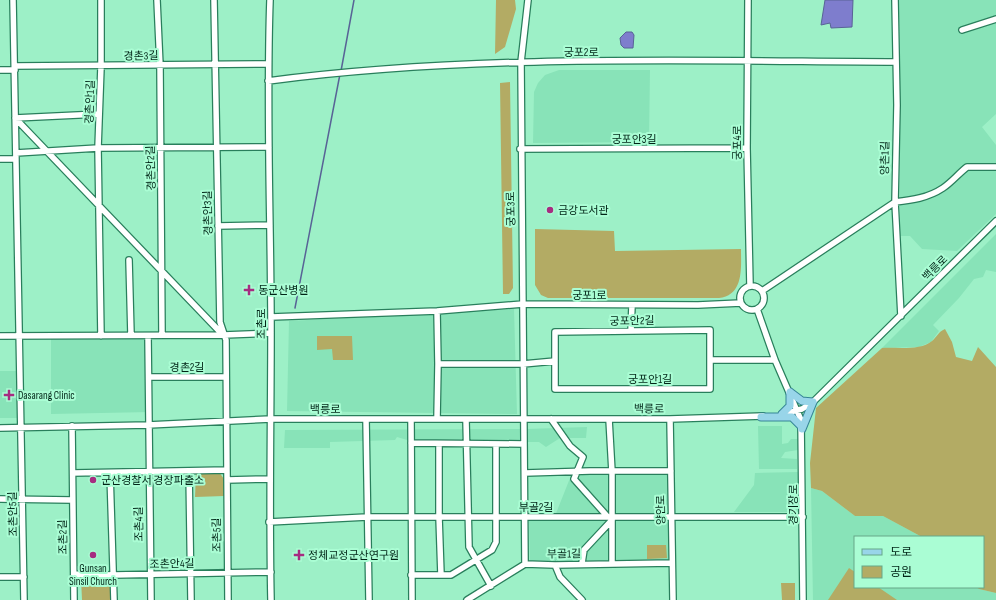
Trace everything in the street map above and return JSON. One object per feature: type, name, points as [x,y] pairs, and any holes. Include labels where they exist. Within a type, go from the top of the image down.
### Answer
[{"type":"main road","points":[[790,392],[797,399],[813,402],[802,427]]},
{"type":"main road","points":[[782,414],[790,406],[790,392]]},
{"type":"main road","points":[[761,417],[792,417],[799,421],[802,427]]},
{"type":"street","name":"조촌안5길","points":[[13,0],[24,600]]},
{"type":"street","name":"경촌안1길","points":[[101,0],[101,67],[98,148],[101,336]]},
{"type":"street","name":"경촌안2길","points":[[157,0],[160,66],[162,335]]},
{"type":"street","name":"경촌안3길","points":[[214,0],[220,322],[224,335]]},
{"type":"street","name":"조촌로","points":[[270,0],[268,81],[271,317],[271,419],[269,479],[271,600]]},
{"type":"street","name":"궁포3로","points":[[525,564],[520,149],[521,62],[528,0]]},
{"type":"street","name":"궁포4로","points":[[748,0],[747,148],[750,286]]},
{"type":"street","name":"양촌1길","points":[[895,0],[895,202],[901,316]]},
{"type":"street","points":[[962,30],[996,19]]},
{"type":"street","name":"궁포2로","points":[[268,81],[330,73],[521,62],[896,62]]},
{"type":"street","name":"경촌3길","points":[[0,70],[15,68],[268,64]]},
{"type":"street","points":[[15,118],[99,114]]},
{"type":"street","points":[[15,118],[224,335],[226,340],[226,421]]},
{"type":"street","points":[[16,153],[98,148],[269,147]]},
{"type":"street","name":"궁포안3길","points":[[520,149],[747,148]]},
{"type":"street","points":[[0,159],[16,159]]},
{"type":"street","points":[[762,291],[895,202],[918,199],[931,195],[944,188],[967,167],[996,167]]},
{"type":"street","name":"백릉로","points":[[0,428],[148,425],[271,419],[670,419],[761,417],[782,414],[798,410],[813,402],[996,221]]},
{"type":"street","points":[[218,226],[270,225]]},
{"type":"street","points":[[129,260],[131,335]]},
{"type":"street","points":[[750,286],[757,287],[762,291],[763,301],[756,309],[746,308],[741,303],[741,292],[750,286]]},
{"type":"street","name":"궁포1로","points":[[271,317],[437,311],[523,304],[632,305],[741,303]]},
{"type":"street","points":[[632,305],[632,331]]},
{"type":"street","points":[[756,309],[798,410]]},
{"type":"street","points":[[437,311],[437,419]]},
{"type":"street","name":"궁포안2길","points":[[555,361],[555,332],[710,330],[710,360]]},
{"type":"street","points":[[0,336],[148,336],[271,333]]},
{"type":"street","points":[[148,336],[148,425]]},
{"type":"street","points":[[710,360],[776,360]]},
{"type":"street","name":"궁포안1길","points":[[555,361],[555,389],[710,389],[710,360]]},
{"type":"street","points":[[438,364],[523,364],[555,361]]},
{"type":"street","name":"경촌2길","points":[[149,377],[225,377]]},
{"type":"street","name":"경기장로","points":[[798,410],[802,427],[803,600]]},
{"type":"street","points":[[366,419],[369,600]]},
{"type":"street","points":[[411,419],[410,517],[412,600]]},
{"type":"street","points":[[551,419],[570,446],[583,457],[574,479],[610,518]]},
{"type":"street","points":[[609,419],[612,472],[610,518],[612,563]]},
{"type":"street","name":"양안로","points":[[670,419],[673,600]]},
{"type":"street","points":[[466,420],[470,547],[491,586]]},
{"type":"street","name":"조촌5길","points":[[226,421],[228,600]]},
{"type":"street","name":"조촌4길","points":[[148,425],[151,600]]},
{"type":"street","name":"조촌2길","points":[[72,426],[74,600]]},
{"type":"street","points":[[411,443],[496,445],[524,444]]},
{"type":"street","points":[[439,444],[438,517],[441,575]]},
{"type":"street","points":[[411,575],[451,575],[492,550],[496,542],[497,517],[496,445]]},
{"type":"street","points":[[73,473],[227,470]]},
{"type":"street","points":[[189,471],[192,600]]},
{"type":"street","points":[[525,473],[578,471],[671,471]]},
{"type":"street","points":[[110,473],[114,600]]},
{"type":"street","points":[[227,480],[269,479]]},
{"type":"street","points":[[0,499],[72,500]]},
{"type":"street","name":"부골2길","points":[[269,522],[410,517],[803,517]]},
{"type":"street","points":[[582,563],[584,550],[610,518]]},
{"type":"street","name":"부골1길","points":[[525,564],[555,565],[582,563],[672,563]]},
{"type":"street","points":[[467,600],[525,564]]},
{"type":"street","points":[[555,565],[560,577],[582,600]]},
{"type":"street","name":"조촌안4길","points":[[74,574],[114,575],[270,572]]},
{"type":"street","points":[[0,577],[24,577]]},
{"type":"shaded area","points":[[825,0],[853,0],[852,27],[831,28],[830,23],[821,25]]},
{"type":"shaded area","points":[[899,0],[996,0],[996,114],[982,127],[996,145],[996,214],[957,251],[922,249],[910,236],[900,236]]},
{"type":"shaded area","points":[[626,32],[632,32],[634,35],[633,48],[624,48],[621,45],[620,38]]},
{"type":"shaded area","points":[[559,70],[650,70],[649,142],[533,143],[534,92],[538,83],[545,75]]},
{"type":"shaded area","points":[[996,234],[996,272],[986,270],[983,277],[974,279],[959,298],[933,325],[939,331],[931,342],[919,347],[882,348]]},
{"type":"shaded area","points":[[514,309],[517,414],[287,411],[289,321]]},
{"type":"shaded area","points":[[148,337],[151,412],[51,414],[51,338]]},
{"type":"shaded area","name":"Dasarang Clinic","points":[[0,371],[19,371],[18,418],[0,418]]},
{"type":"shaded area","points":[[758,426],[782,426],[782,444],[788,443],[791,439],[799,439],[798,450],[785,452],[781,458],[797,459],[797,469],[759,469]]},
{"type":"shaded area","points":[[587,427],[586,438],[560,438],[546,447],[539,442],[414,442],[397,437],[395,440],[330,442],[330,448],[284,448],[285,430],[527,429]]},
{"type":"shaded area","points":[[574,468],[590,471],[668,474],[669,560],[530,561],[529,519],[553,521]]},
{"type":"shaded area","points":[[800,472],[798,512],[734,512],[754,485],[755,473]]},
{"type":"shaded area","points":[[811,488],[822,491],[855,516],[883,516],[920,536],[854,536],[854,588],[978,588],[996,593],[996,600],[813,600]]},
{"type":"green space","points":[[496,0],[515,0],[516,9],[505,47],[495,54]]},
{"type":"green space","points":[[510,82],[513,288],[509,294],[503,294],[500,83]]},
{"type":"green space","points":[[535,229],[614,231],[615,251],[741,249],[741,272],[737,286],[733,292],[727,296],[719,298],[548,298],[541,295],[535,285]]},
{"type":"green space","points":[[945,329],[952,342],[956,357],[972,361],[978,347],[996,367],[996,593],[978,588],[984,588],[984,536],[920,536],[883,516],[855,516],[822,491],[811,488],[810,463],[816,408],[882,348],[908,348],[921,346],[932,341]]},
{"type":"green space","points":[[317,336],[352,336],[353,360],[333,360],[332,349],[317,350]]},
{"type":"green space","points":[[199,472],[219,472],[224,479],[224,496],[195,497],[196,474]]},
{"type":"green space","points":[[647,545],[666,545],[667,558],[647,559]]},
{"type":"green space","points":[[849,568],[854,571],[854,588],[879,588],[897,600],[828,600]]},
{"type":"green space","points":[[84,575],[112,575],[116,600],[82,600],[81,578]]},
{"type":"green space","points":[[781,583],[795,583],[795,600],[782,600]]},
{"type":"waterway","points":[[341,71],[354,0]]},
{"type":"waterway","points":[[295,308],[340,74]]},
{"type":"place","name":"금강도서관","points":[[550,210]]},
{"type":"place","name":"동군산병원","points":[[249,290]]},
{"type":"place","name":"Dasarang Clinic","points":[[9,395]]},
{"type":"place","name":"군산경찰서 경장파출소","points":[[93,480]]},
{"type":"place","name":"Gunsan Sinsil Church","points":[[93,555]]},
{"type":"place","name":"정체교정군산연구원","points":[[299,555]]}]
